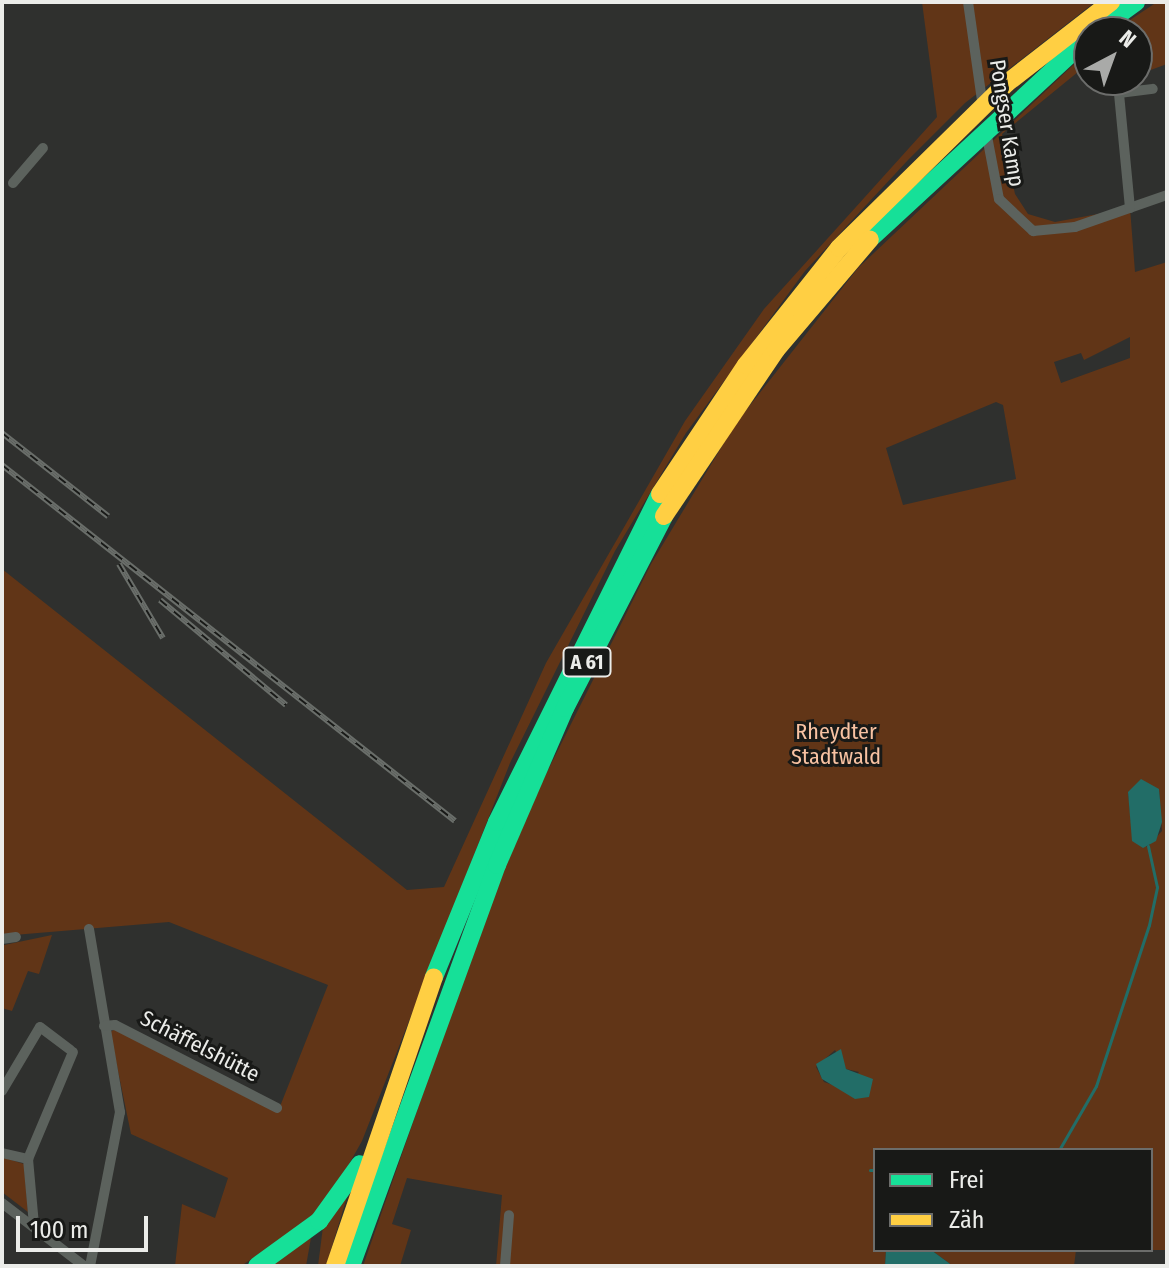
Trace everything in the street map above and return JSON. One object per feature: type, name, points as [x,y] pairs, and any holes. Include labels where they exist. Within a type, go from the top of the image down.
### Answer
[{"type":"highway","name":"A 61","points":[[351,1266],[497,865],[631,574],[701,456],[776,350],[1007,83],[1111,2]]},
{"type":"highway","points":[[1117,16],[1136,2]]},
{"type":"highway","name":"A 61","points":[[335,1266],[394,1089],[503,809],[651,508],[793,303],[964,133],[1006,106],[1073,50]]},
{"type":"highway","points":[[257,1266],[306,1233],[341,1197],[394,1089]]},
{"type":"street","name":"Pongser Kamp","points":[[968,2],[1003,208],[1024,227],[1044,232],[1167,195]]},
{"type":"street","points":[[1119,96],[1130,208]]},
{"type":"street","points":[[13,183],[43,148]]},
{"type":"street","name":"Schäffelshütte","points":[[89,929],[120,1112],[90,1266]]},
{"type":"street","points":[[2,939],[16,937]]},
{"type":"street","name":"Schäffelshütte","points":[[104,1026],[115,1025],[277,1108]]},
{"type":"street","points":[[2,1091],[40,1027],[71,1051],[28,1159],[34,1225]]},
{"type":"street","points":[[2,1153],[28,1159]]},
{"type":"street","points":[[2,1203],[84,1266]]},
{"type":"street","points":[[505,1266],[509,1215]]},
{"type":"green space","points":[[922,2],[1095,2],[1073,16],[1073,19],[965,103],[908,160],[805,271],[686,433],[615,551],[510,763],[362,1141],[336,1187],[307,1222],[241,1266],[175,1266],[182,1204],[215,1218],[228,1178],[131,1134],[110,1032],[117,1028],[279,1109],[328,985],[169,922],[2,936],[2,569],[407,890],[444,887],[546,663],[685,421],[764,309],[937,117]]},
{"type":"green space","points":[[1157,2],[1167,2],[1167,64],[1153,69],[1153,16],[1136,16]]},
{"type":"green space","name":"Rheydter Stadtwald","points":[[1073,65],[1073,76],[1002,134],[1015,194],[1028,214],[1055,222],[1130,208],[1135,272],[1167,262],[1167,1250],[1153,1250],[1153,1148],[873,1148],[873,1252],[886,1252],[885,1266],[496,1266],[502,1195],[407,1178],[392,1224],[411,1230],[400,1266],[363,1266],[507,852],[651,564],[736,423],[858,268]],"holes":[[[1130,337],[1130,358],[1061,383],[1054,362],[1081,353],[1084,360]],[[996,402],[1003,405],[1016,479],[903,505],[886,448]],[[1159,789],[1162,831],[1147,847],[1132,831],[1128,792]],[[835,1050],[846,1069],[859,1072],[845,1089],[824,1082],[816,1067]]]},
{"type":"green space","points":[[52,935],[39,974],[28,971],[12,1011],[2,1008],[4,945]]},
{"type":"green space","points":[[2,1157],[24,1164],[28,1212],[2,1192]]},
{"type":"green space","points":[[351,1184],[326,1266],[318,1266],[324,1219]]},
{"type":"green space","points":[[312,1232],[306,1266],[265,1266]]},
{"type":"green space","points":[[934,1252],[1076,1252],[1074,1266],[953,1266]]},
{"type":"water","points":[[1141,779],[1159,789],[1162,822],[1156,841],[1143,848],[1132,841],[1128,792]]},
{"type":"water","points":[[841,1049],[846,1069],[873,1079],[869,1097],[855,1099],[822,1079],[816,1064]]},
{"type":"water","points":[[886,1252],[934,1252],[953,1266],[885,1266]]},
{"type":"waterway","points":[[1060,1148],[1096,1086],[1149,925],[1157,887],[1148,846]]},
{"type":"railway","points":[[2,433],[108,516]]},
{"type":"railway","points":[[2,465],[455,821]]},
{"type":"railway","points":[[119,564],[163,638]]},
{"type":"railway","points":[[160,600],[286,705]]},
{"type":"traffic: fast","points":[[1117,16],[1136,2]]},
{"type":"traffic: fast","points":[[870,239],[1073,52]]},
{"type":"traffic: fast","points":[[434,977],[497,822],[660,494]]},
{"type":"traffic: fast","points":[[351,1266],[497,865],[565,708],[664,516]]},
{"type":"traffic: fast","points":[[257,1266],[319,1221],[360,1164]]},
{"type":"traffic: slow","points":[[660,494],[746,365],[839,248],[1007,83],[1111,2]]},
{"type":"traffic: slow","points":[[664,516],[776,350],[870,239]]},
{"type":"traffic: slow","points":[[335,1266],[434,977]]}]
